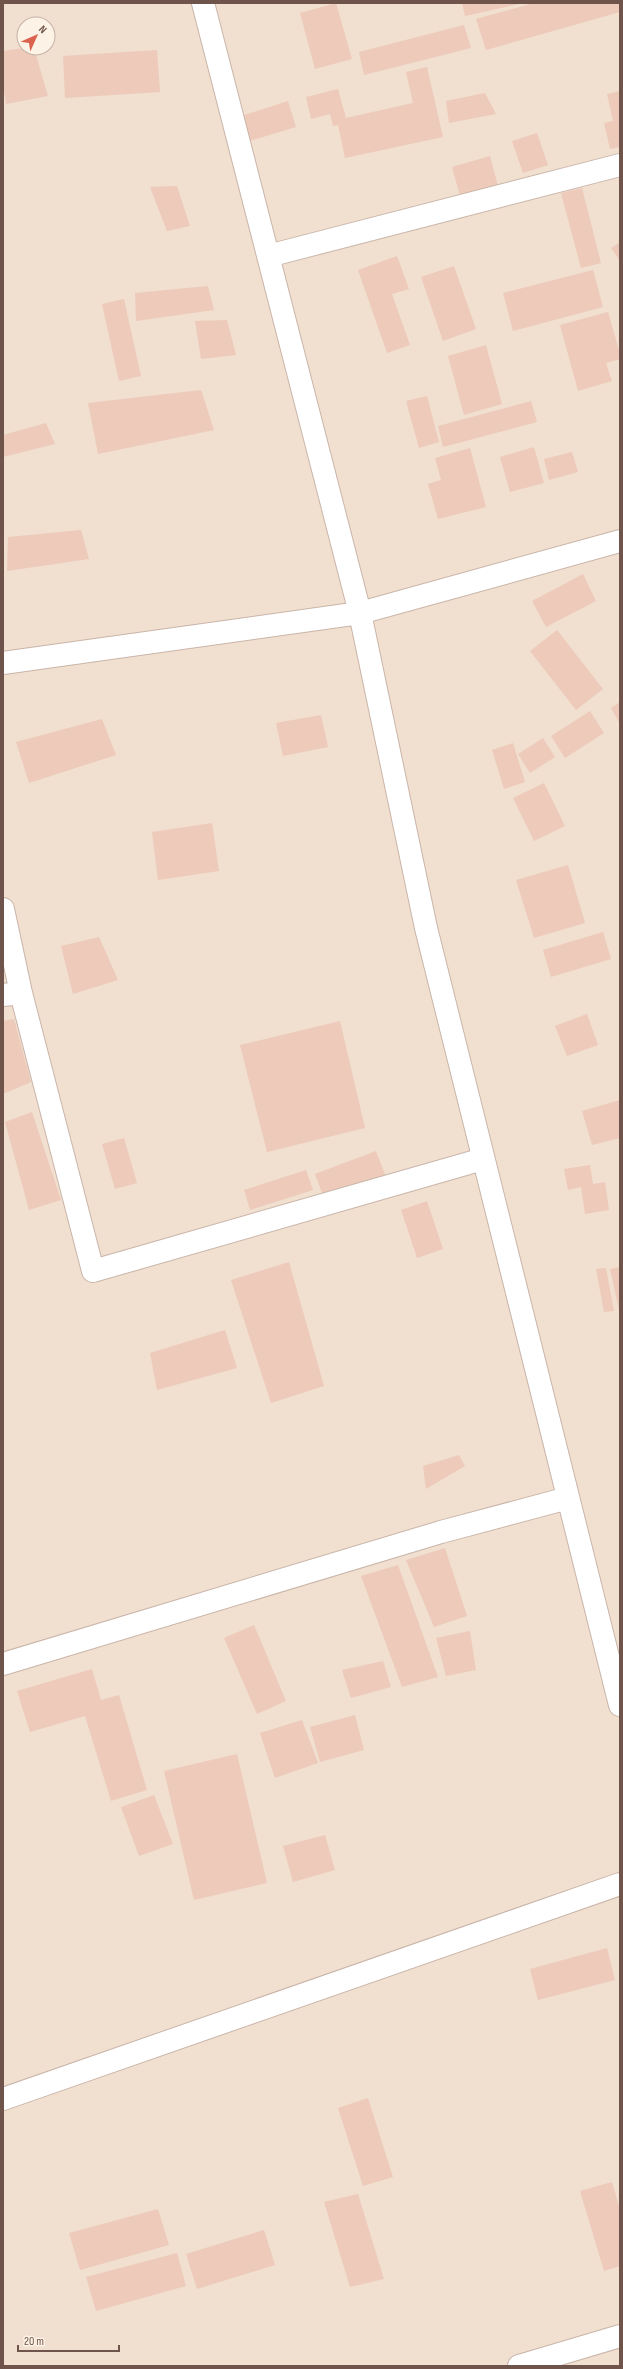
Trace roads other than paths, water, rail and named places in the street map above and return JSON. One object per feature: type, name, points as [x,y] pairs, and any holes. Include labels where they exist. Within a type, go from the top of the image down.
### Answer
[{"type":"street","points":[[203,3],[360,613],[426,928],[620,1705]]},
{"type":"street","points":[[268,256],[620,166]]},
{"type":"street","points":[[3,663],[360,613],[620,541]]},
{"type":"street","points":[[3,909],[12,994],[93,1271],[483,1159]]},
{"type":"street","points":[[3,1664],[434,1535],[568,1498]]},
{"type":"street","points":[[3,2099],[620,1884]]},
{"type":"street","points":[[518,2366],[620,2336]]}]
